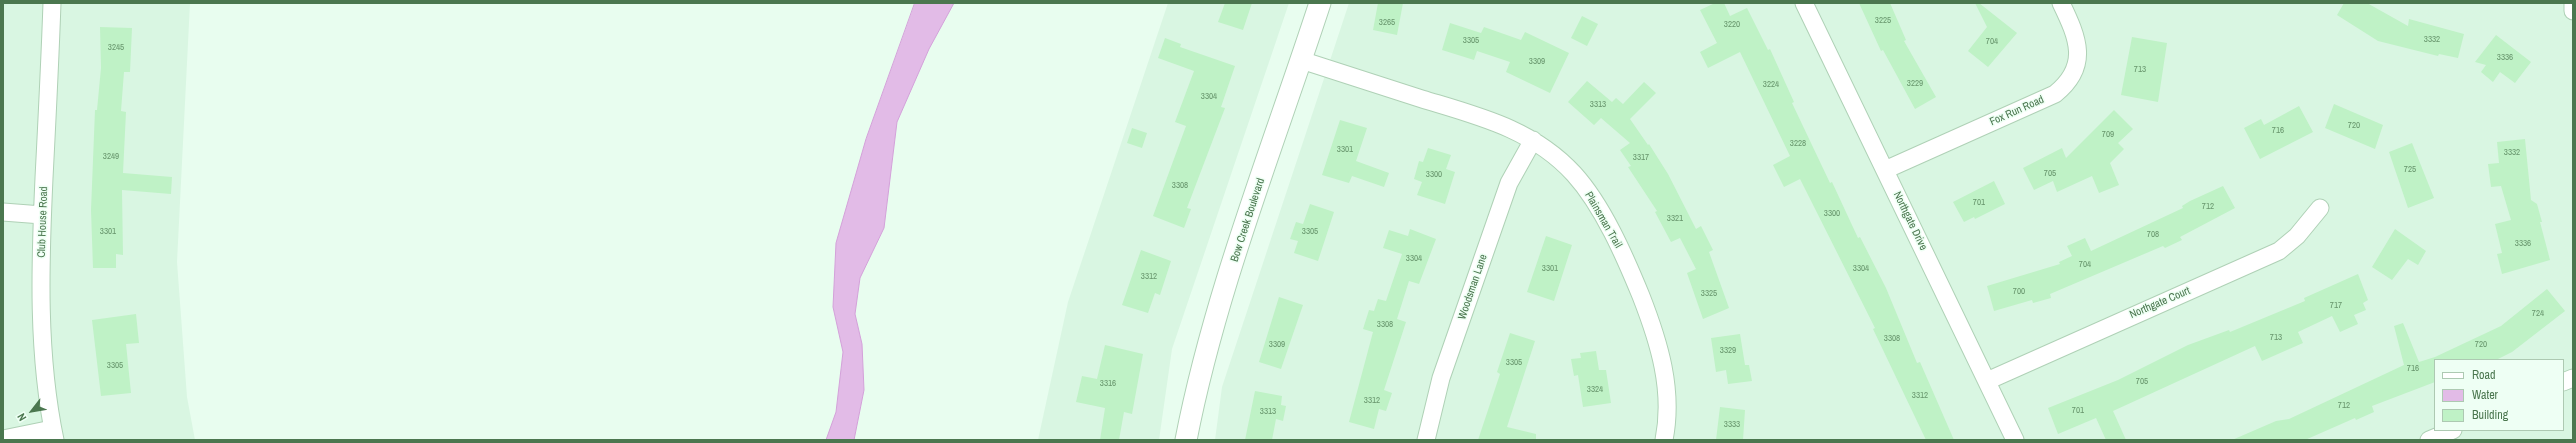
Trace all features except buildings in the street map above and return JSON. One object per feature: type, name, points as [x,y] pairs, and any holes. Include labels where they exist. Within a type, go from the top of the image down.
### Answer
[{"type":"street","name":"Club House Road","points":[[52,3],[42,215],[41,319],[54,435]]},
{"type":"street","name":"Bow Creek Boulevard","points":[[1186,440],[1198,380],[1251,206],[1320,3]]},
{"type":"street","name":"Northgate Drive","points":[[1804,3],[2015,440]]},
{"type":"street","name":"Fox Run Road","points":[[1885,170],[2055,94],[2064,86],[2073,74],[2078,58],[2078,43],[2061,3]]},
{"type":"street","points":[[2573,3],[2573,11]]},
{"type":"street","name":"Plainsman Trail","points":[[1301,60],[1505,125],[1533,140],[1569,169],[1589,193],[1631,271],[1658,339],[1664,366],[1667,399],[1664,440]]},
{"type":"street","name":"Woodsman Lane","points":[[1426,440],[1441,378],[1509,184],[1533,140]]},
{"type":"street","name":"Northgate Court","points":[[1987,381],[2279,251],[2297,236],[2320,208]]},
{"type":"street","points":[[3,212],[42,215]]},
{"type":"street","points":[[2429,440],[2450,431]]},
{"type":"street","points":[[3,439],[54,435]]},
{"type":"shaded area","points":[[3,3],[190,3],[177,262],[187,397],[195,440],[3,440]]},
{"type":"shaded area","points":[[1168,3],[1289,3],[1172,349],[1159,440],[1038,440],[1068,302]]},
{"type":"shaded area","points":[[1349,3],[2573,3],[2573,440],[1215,440],[1222,387]]},
{"type":"water","points":[[915,3],[954,3],[929,49],[897,122],[884,228],[860,278],[855,314],[862,344],[864,390],[854,440],[826,440],[836,412],[843,352],[833,307],[836,243],[866,139]]}]
